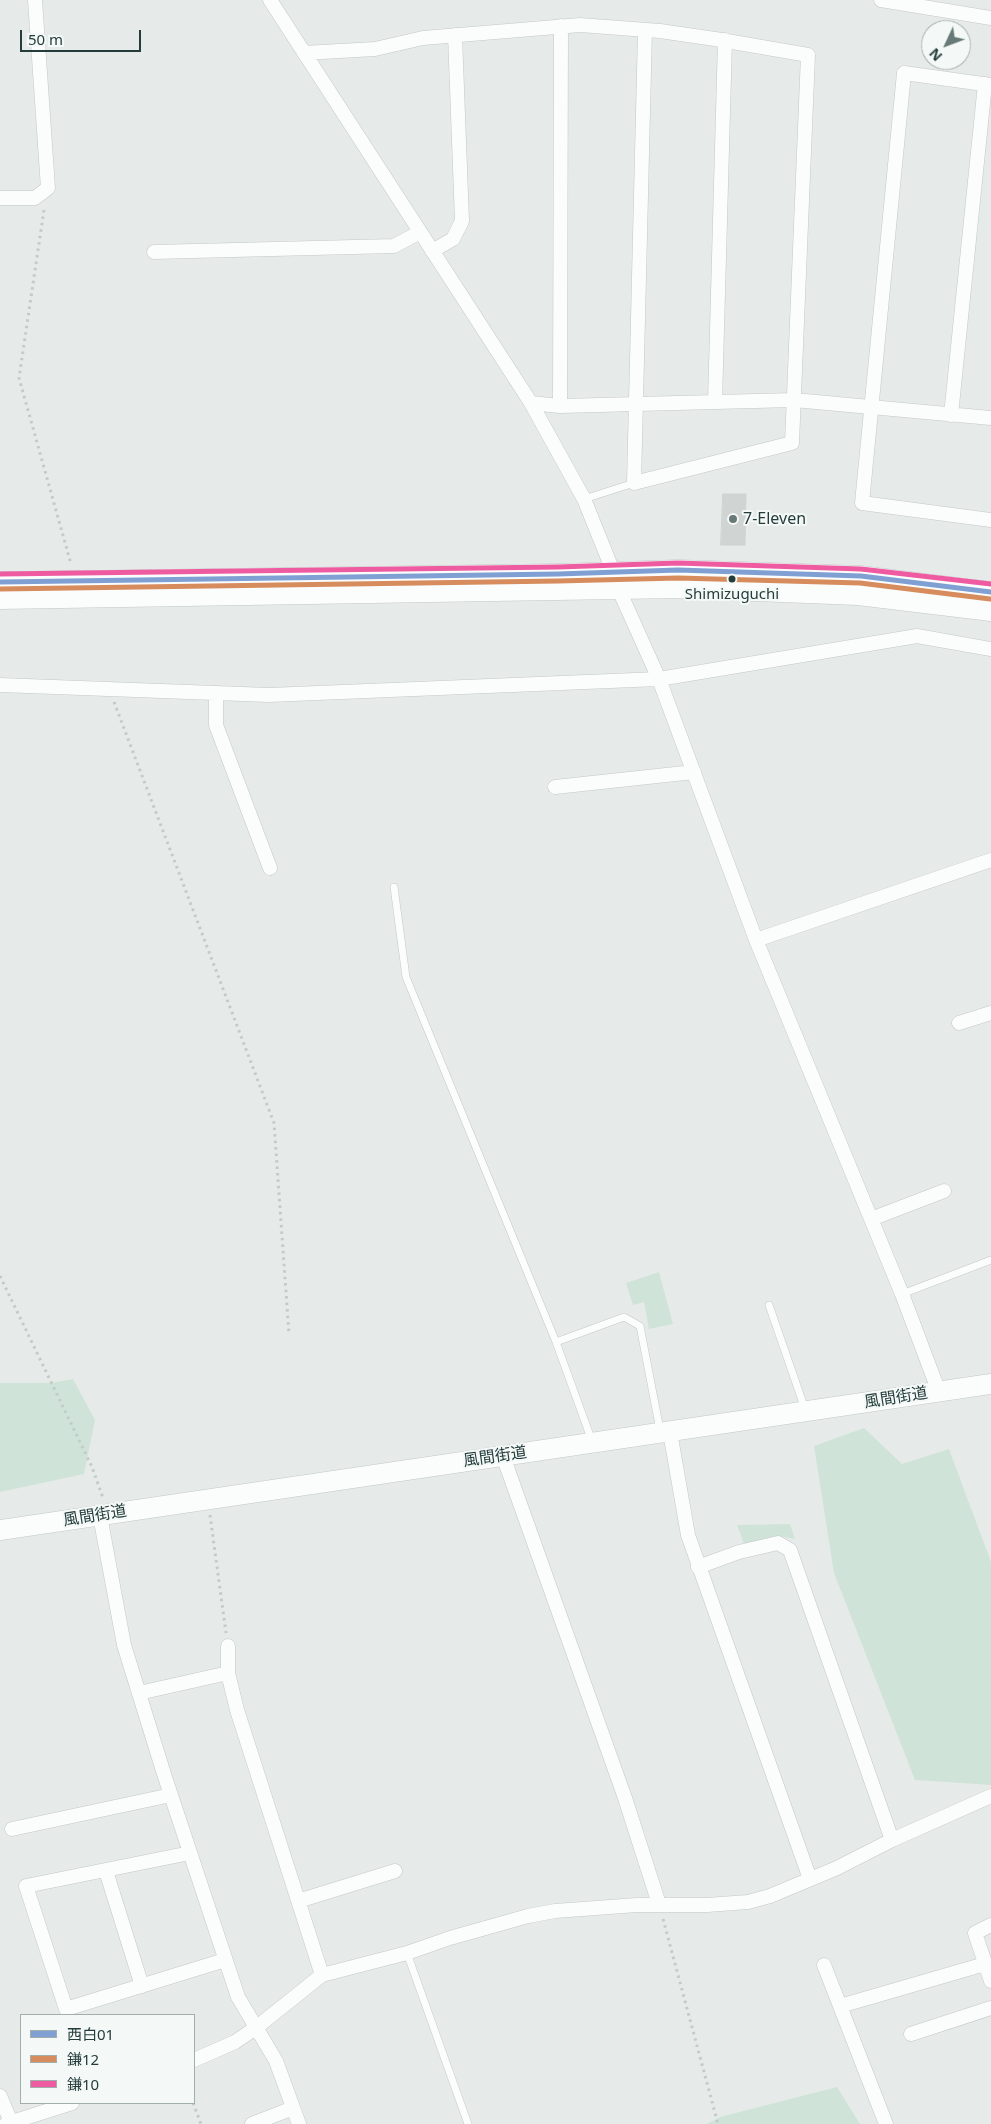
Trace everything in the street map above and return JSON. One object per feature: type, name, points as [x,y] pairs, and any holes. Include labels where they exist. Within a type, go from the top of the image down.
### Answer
[{"type":"main road","points":[[0,599],[616,580],[678,570],[861,576],[991,592]]},
{"type":"main road","points":[[0,582],[548,574],[680,588],[858,595],[991,611]]},
{"type":"main road","name":"風間街道","points":[[0,1530],[991,1384]]},
{"type":"street","points":[[0,198],[35,198],[48,188],[35,0]]},
{"type":"street","points":[[270,0],[531,403],[584,499],[616,580],[659,679],[756,940],[902,1294],[939,1392]]},
{"type":"street","points":[[881,0],[991,18]]},
{"type":"street","points":[[304,53],[375,49],[423,38],[455,34],[580,25],[645,30],[725,40],[808,55],[792,442],[634,483],[645,30]]},
{"type":"street","points":[[560,406],[561,26]]},
{"type":"street","points":[[432,250],[453,239],[462,220],[455,34]]},
{"type":"street","points":[[715,402],[725,40]]},
{"type":"street","points":[[951,415],[988,84],[904,73],[862,503],[991,520]]},
{"type":"street","points":[[154,252],[394,246],[420,232]]},
{"type":"street","points":[[531,403],[560,406],[794,400],[991,418]]},
{"type":"street","points":[[0,686],[269,695],[659,679],[917,636],[991,648]]},
{"type":"street","points":[[216,693],[216,725],[270,868]]},
{"type":"street","points":[[555,787],[694,772]]},
{"type":"street","points":[[756,940],[991,860]]},
{"type":"street","points":[[959,1023],[991,1013]]},
{"type":"street","points":[[871,1219],[944,1191]]},
{"type":"street","points":[[665,1432],[688,1535],[698,1567],[810,1879]]},
{"type":"street","points":[[503,1456],[625,1798],[659,1904]]},
{"type":"street","points":[[104,1515],[124,1645],[171,1795],[238,1997],[276,2061],[299,2124]]},
{"type":"street","points":[[698,1567],[739,1552],[778,1543],[790,1550],[892,1840]]},
{"type":"street","points":[[228,1646],[228,1673],[258,1779],[322,1975]]},
{"type":"street","points":[[139,1693],[228,1673]]},
{"type":"street","points":[[12,1829],[171,1795]]},
{"type":"street","points":[[195,2060],[235,2042],[322,1975],[407,1953],[450,1938],[528,1916],[555,1911],[659,1904],[707,1905],[748,1902],[770,1896],[837,1868],[892,1840],[991,1796]]},
{"type":"street","points":[[190,1853],[26,1886],[66,2009],[225,1960]]},
{"type":"street","points":[[106,1870],[142,1986]]},
{"type":"street","points":[[298,1901],[395,1871]]},
{"type":"street","points":[[991,1925],[974,1933],[991,1982]]},
{"type":"street","points":[[840,2006],[985,1964]]},
{"type":"street","points":[[824,1965],[886,2124]]},
{"type":"street","points":[[911,2034],[991,2008]]},
{"type":"street","points":[[0,2096],[8,2123],[69,2104]]},
{"type":"street","points":[[252,2124],[293,2108]]},
{"type":"lane","points":[[584,499],[634,483]]},
{"type":"lane","points":[[394,887],[406,976],[556,1342],[593,1443]]},
{"type":"lane","points":[[902,1294],[991,1260]]},
{"type":"lane","points":[[769,1305],[806,1412]]},
{"type":"lane","points":[[556,1342],[624,1317],[640,1326],[665,1432]]},
{"type":"lane","points":[[407,1953],[468,2124]]},
{"type":"path","points":[[48,188],[19,378],[75,582]]},
{"type":"path","points":[[109,689],[274,1123],[289,1334]]},
{"type":"path","points":[[0,1276],[92,1467],[104,1515]]},
{"type":"path","points":[[208,1499],[228,1646]]},
{"type":"path","points":[[659,1904],[718,2124]]},
{"type":"path","points":[[193,2104],[201,2124]]},
{"type":"green space","points":[[659,1272],[673,1324],[649,1329],[644,1302],[633,1305],[626,1283]]},
{"type":"green space","points":[[73,1379],[95,1420],[84,1474],[0,1492],[0,1383],[51,1383]]},
{"type":"green space","points":[[864,1428],[902,1464],[949,1449],[991,1562],[991,1785],[915,1780],[834,1573],[814,1446]]},
{"type":"green space","points":[[790,1524],[795,1539],[779,1536],[745,1546],[737,1525]]},
{"type":"green space","points":[[837,2087],[860,2124],[707,2124],[720,2117]]},
{"type":"building","name":"7-Eleven","points":[[723,494],[746,494],[745,545],[721,545]]},
{"type":"transit line","name":"鎌10","points":[[0,574],[558,567],[678,563],[861,569],[991,584]]},
{"type":"transit line","name":"西白01","points":[[0,582],[558,574],[678,570],[861,576],[991,592]]},
{"type":"transit line","name":"鎌12","points":[[0,589],[678,578],[860,583],[990,599]]},
{"type":"place","name":"7-Eleven","points":[[733,519]]},
{"type":"place","name":"Shimizuguchi","points":[[732,579]]}]
